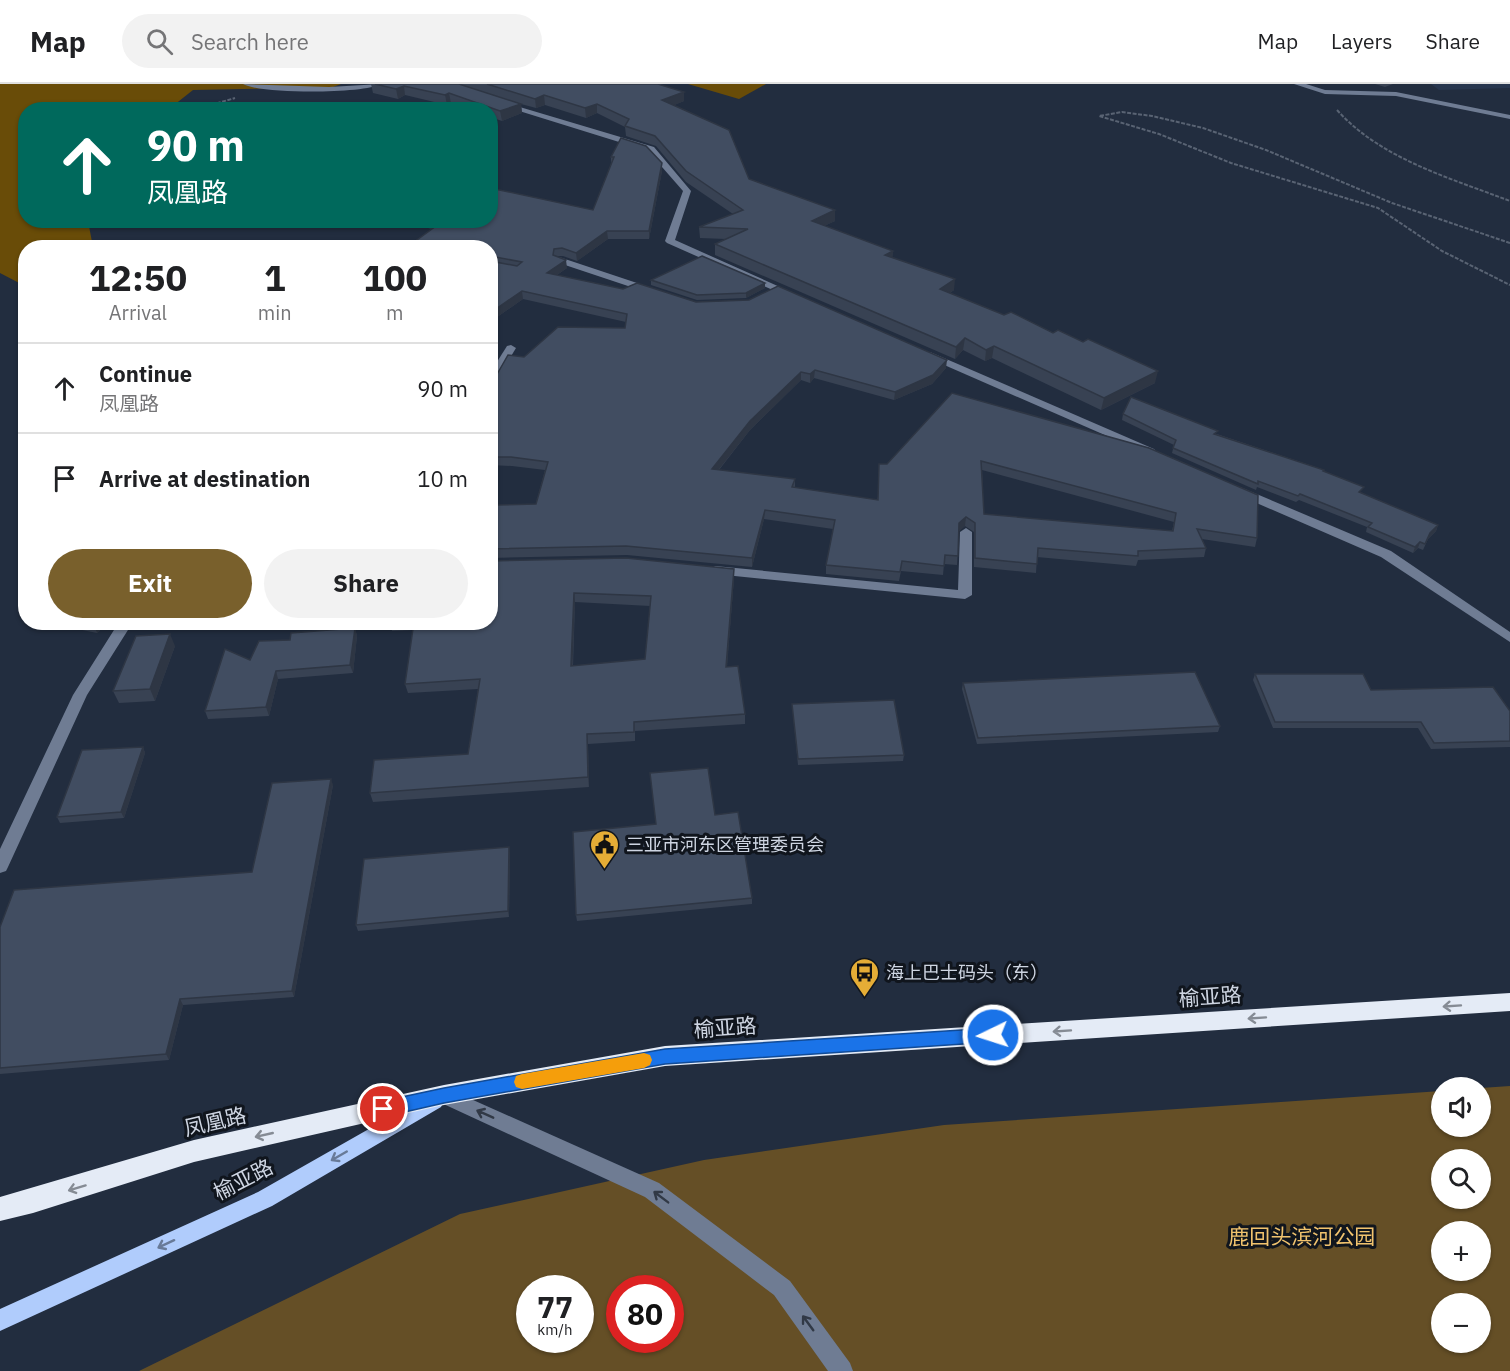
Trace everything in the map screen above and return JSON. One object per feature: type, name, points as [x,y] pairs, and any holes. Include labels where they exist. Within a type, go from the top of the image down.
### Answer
[{"type":"highway","name":"榆亚路","points":[[444,1095],[665,1056],[1510,1002]]},
{"type":"highway","name":"凤凰路","points":[[0,1209],[194,1151],[444,1095]]},
{"type":"main road","name":"榆亚路","points":[[0,1320],[265,1199],[444,1095]]},
{"type":"street","points":[[247,84],[310,90],[356,88],[377,84]]},
{"type":"street","points":[[1298,84],[1325,92],[1396,94],[1510,117]]},
{"type":"street","points":[[497,101],[651,149],[687,191],[670,241],[773,290],[810,302]]},
{"type":"street","points":[[559,260],[664,295]]},
{"type":"street","points":[[498,370],[511,348]]},
{"type":"street","points":[[919,350],[1158,454]]},
{"type":"street","points":[[1234,488],[1386,554],[1510,639]]},
{"type":"street","points":[[697,568],[965,595],[966,532]]},
{"type":"street","points":[[0,867],[80,695],[121,630]]},
{"type":"street","points":[[444,1095],[652,1190],[782,1288],[842,1371]]},
{"type":"path","points":[[1325,92],[1345,122],[1404,158],[1510,201]]},
{"type":"path","points":[[1510,243],[1392,203],[1266,150],[1203,128],[1152,116],[1122,112],[1099,116],[1159,134],[1232,163],[1378,208],[1442,251],[1510,285]]},
{"type":"shaded area","points":[[0,84],[341,84],[333,87],[193,90],[178,102],[18,102],[18,228],[89,228],[92,240],[18,240],[18,282],[0,273]]},
{"type":"shaded area","points":[[688,84],[766,84],[739,99]]},
{"type":"shaded area","points":[[1431,84],[1510,84],[1510,88],[1439,90]]},
{"type":"green space","name":"鹿回头滨河公园","points":[[1510,1086],[1510,1371],[139,1371],[460,1214],[704,1160],[944,1125],[1431,1092],[1431,1137],[1491,1137],[1491,1087]]},
{"type":"building","points":[[375,84],[459,84],[521,104],[500,111],[498,102],[474,102],[449,93],[445,95],[404,86],[396,89]]},
{"type":"building","points":[[487,84],[658,84],[684,92],[662,100],[729,130],[749,179],[835,210],[812,221],[893,251],[885,255],[955,279],[940,289],[1004,315],[1011,312],[1053,333],[1058,330],[1083,342],[1088,339],[1158,371],[1104,398],[994,346],[986,350],[965,338],[956,347],[715,244],[748,229],[699,227],[743,210],[686,171],[655,136],[625,126],[629,119],[597,104],[585,108],[544,95],[535,99]]},
{"type":"building","points":[[621,138],[646,146],[662,163],[649,231],[607,231],[576,253],[562,248],[554,249],[553,255],[566,260],[547,273],[623,289],[637,283],[696,302],[749,300],[778,286],[947,360],[933,375],[895,392],[815,370],[810,374],[801,372],[750,421],[712,469],[795,479],[792,487],[878,500],[879,464],[887,464],[952,393],[1149,448],[1258,495],[1257,538],[1197,529],[1206,548],[1138,551],[1138,556],[1038,548],[1037,564],[975,558],[975,523],[966,517],[959,523],[958,556],[945,555],[944,566],[902,561],[900,572],[826,565],[835,520],[765,510],[752,558],[626,546],[498,549],[498,505],[536,504],[548,462],[498,457],[498,372],[508,355],[524,357],[558,327],[625,328],[627,314],[522,291],[498,308],[498,262],[517,266],[522,262],[498,258],[498,240],[417,240],[433,228],[498,228],[498,190],[593,210],[614,157],[611,157]],"holes":[[[981,461],[1176,513],[1173,531],[984,514]]]},
{"type":"building","points":[[702,256],[765,283],[746,293],[697,295],[651,280]]},
{"type":"building","points":[[1131,397],[1218,431],[1214,434],[1324,470],[1364,487],[1359,492],[1438,525],[1430,533],[1425,544],[1420,542],[1415,547],[1368,527],[1372,523],[1300,494],[1298,496],[1258,481],[1258,484],[1173,448],[1176,440],[1123,414]]},
{"type":"building","points":[[626,558],[734,569],[726,667],[738,666],[745,714],[634,722],[634,732],[587,734],[588,777],[370,793],[374,760],[468,754],[480,679],[405,684],[413,630],[498,630],[498,561]],"holes":[[[574,593],[651,596],[645,659],[571,666]]]},
{"type":"building","points":[[355,630],[350,665],[276,671],[266,707],[205,711],[225,649],[250,660],[259,641],[290,640],[291,633]]},
{"type":"building","points":[[170,634],[150,689],[113,691],[136,636]]},
{"type":"building","points":[[1195,672],[1220,726],[978,738],[963,683]]},
{"type":"building","points":[[1255,674],[1363,674],[1371,690],[1493,687],[1510,711],[1510,741],[1434,743],[1421,722],[1275,722]]},
{"type":"building","points":[[894,700],[904,755],[798,759],[792,704]]},
{"type":"building","points":[[143,747],[121,812],[57,817],[82,750]]},
{"type":"building","points":[[708,768],[715,815],[738,812],[752,898],[576,915],[573,832],[656,824],[650,773]]},
{"type":"building","points":[[331,779],[292,991],[180,999],[166,1054],[0,1068],[0,927],[14,890],[252,872],[272,783]]},
{"type":"building","points":[[509,847],[508,911],[356,925],[364,859]]},
{"type":"slow traffic","points":[[522,1082],[644,1060]]},
{"type":"place","name":"三亚市河东区管理委员会","points":[[605,870]]},
{"type":"place","name":"海上巴士码头（东）","points":[[865,998]]},
{"type":"route","points":[[383,1109],[444,1095],[665,1056],[993,1035]]}]
